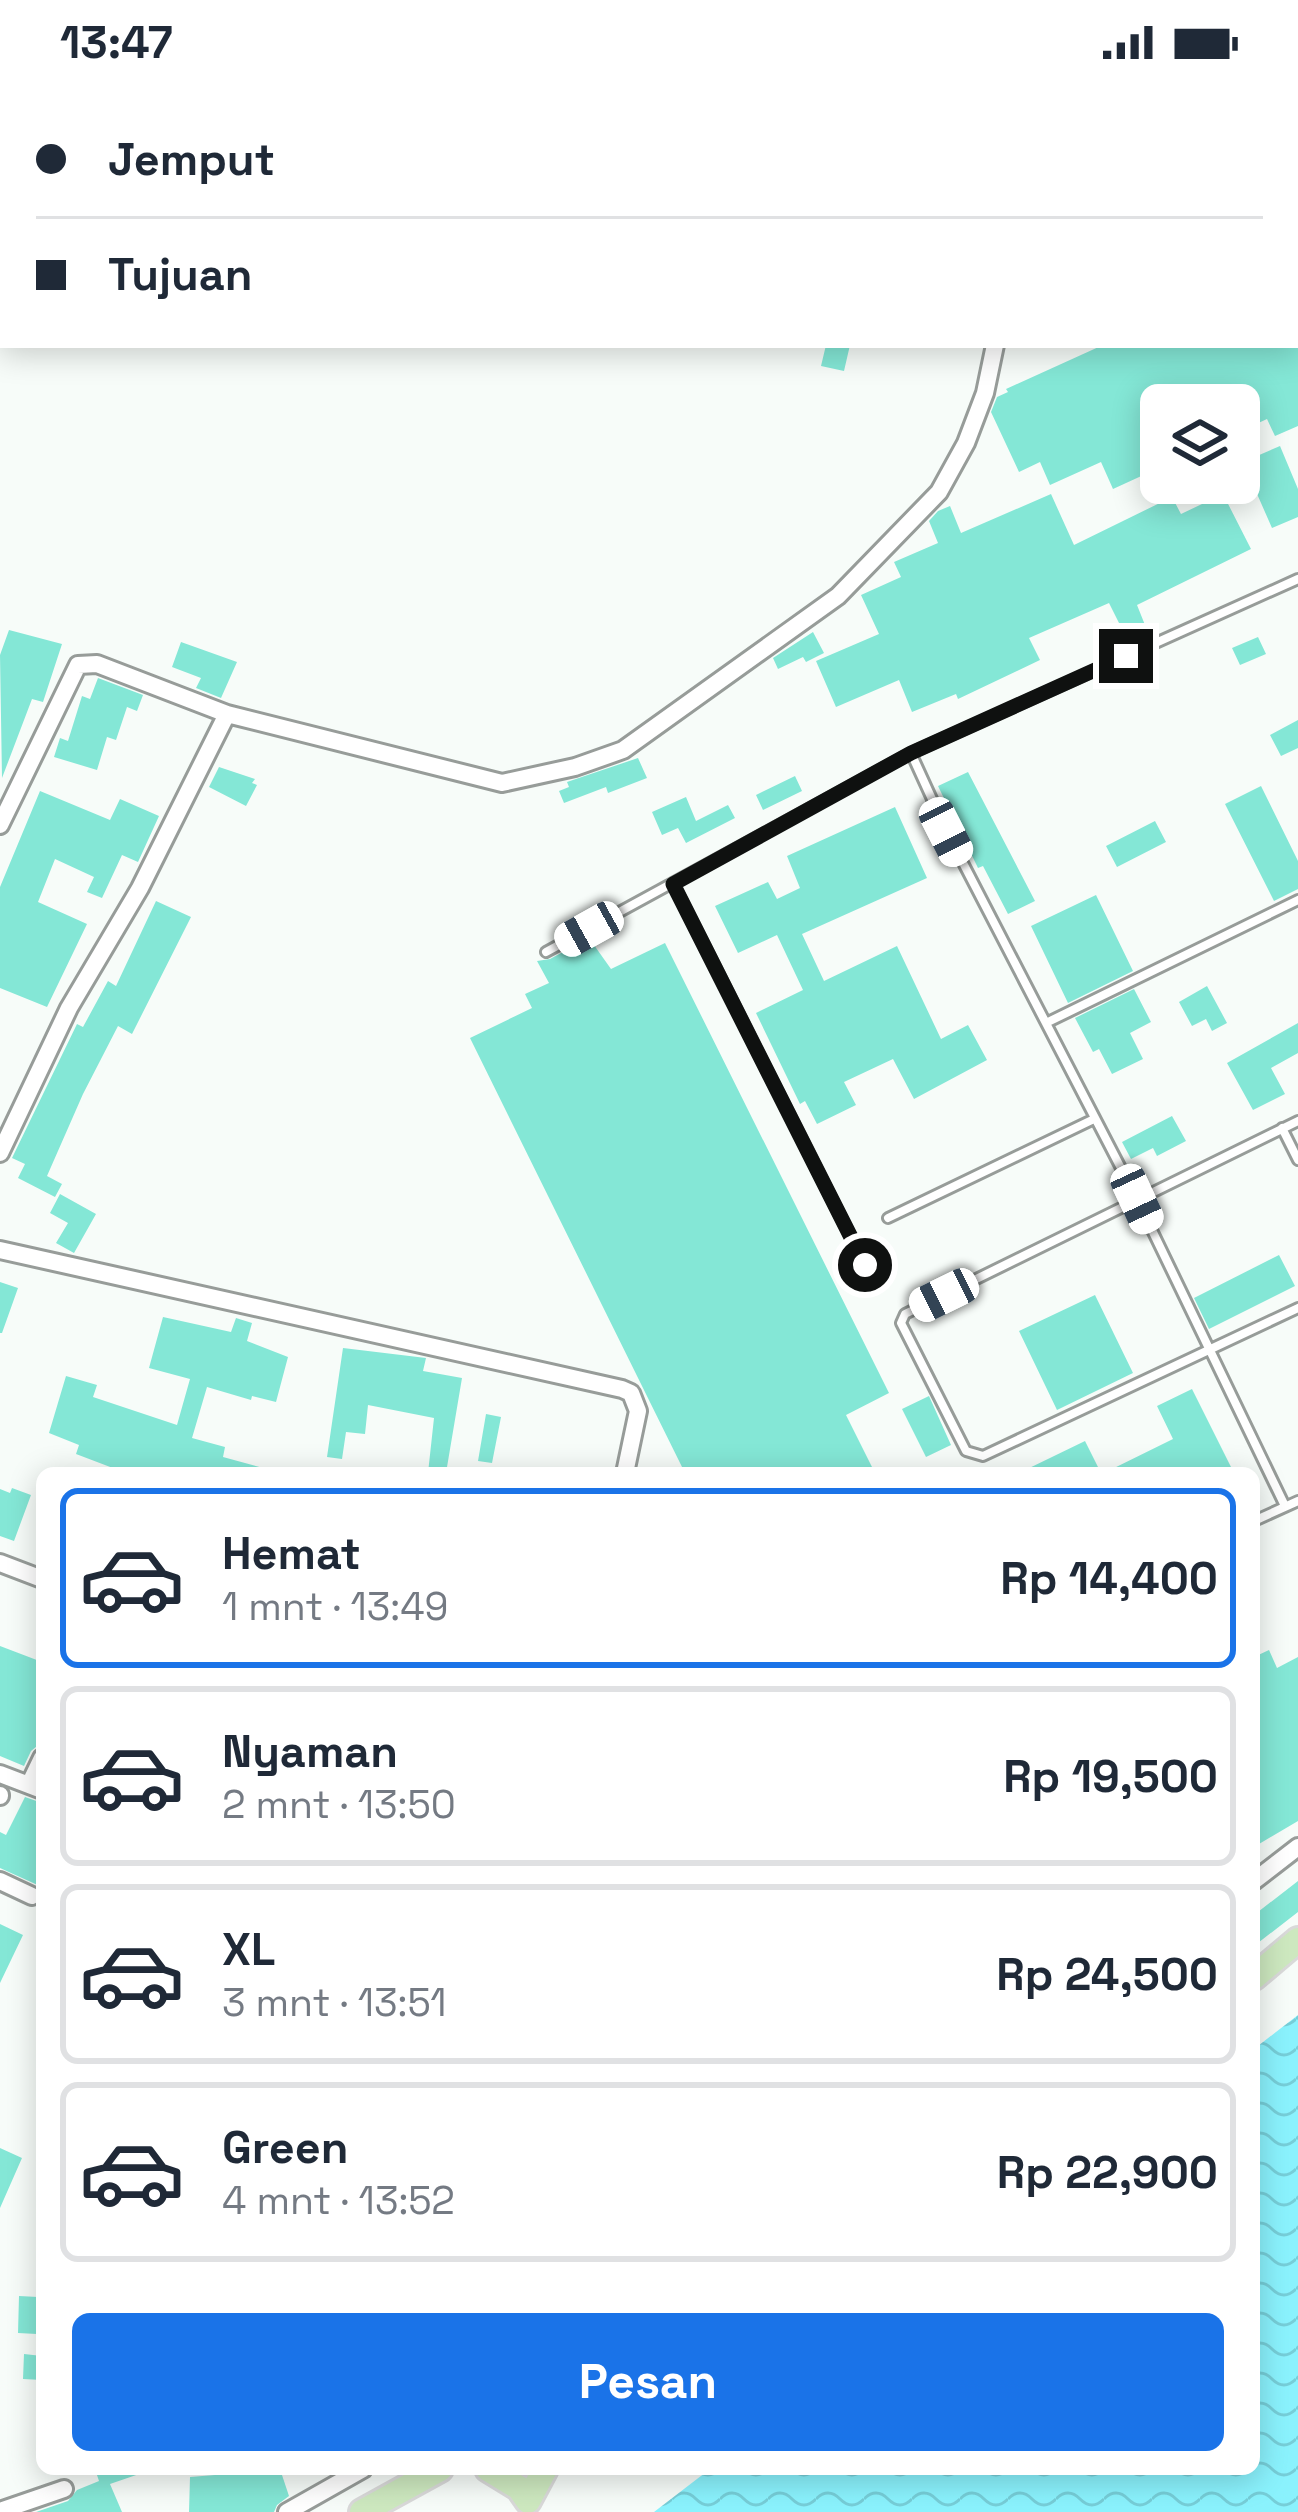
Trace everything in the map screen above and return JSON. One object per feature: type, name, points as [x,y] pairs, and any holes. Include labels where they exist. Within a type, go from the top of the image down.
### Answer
[{"type":"main road","points":[[1260,1972],[1298,1940]]},
{"type":"main road","points":[[362,2512],[429,2475]]},
{"type":"main road","points":[[498,2475],[519,2488],[528,2501],[541,2475]]},
{"type":"street","points":[[0,825],[78,665],[97,664],[227,714],[502,783],[575,767],[623,750],[838,596],[939,492],[985,393],[994,348]]},
{"type":"street","points":[[0,1154],[69,1008],[140,888],[227,714]]},
{"type":"street","points":[[0,1250],[622,1389],[631,1393],[638,1411],[626,1467]]},
{"type":"street","points":[[0,1563],[36,1577]]},
{"type":"street","points":[[1260,1876],[1298,1847]]},
{"type":"street","points":[[0,1881],[32,1896]]},
{"type":"street","points":[[287,2512],[352,2475]]},
{"type":"street","points":[[0,2511],[64,2489]]},
{"type":"lane","points":[[546,952],[911,753],[1298,579]]},
{"type":"lane","points":[[911,753],[946,832],[1137,1199],[1285,1506]]},
{"type":"lane","points":[[673,884],[865,1265]]},
{"type":"lane","points":[[1046,1023],[1298,899]]},
{"type":"lane","points":[[887,1218],[1094,1120]]},
{"type":"lane","points":[[1298,1120],[904,1314],[901,1323],[967,1451],[982,1456],[1298,1308]]},
{"type":"lane","points":[[1282,1128],[1298,1160]]},
{"type":"lane","points":[[1260,1518],[1298,1501]]},
{"type":"water","points":[[1298,2015],[1298,2512],[654,2512],[702,2475],[1260,2475],[1260,2044]]},
{"type":"building","points":[[825,348],[849,348],[844,371],[821,366]]},
{"type":"building","points":[[1096,348],[1298,348],[1298,426],[1275,436],[1267,419],[1260,422],[1260,384],[1140,384],[1140,477],[1113,489],[1101,462],[1050,485],[1040,462],[1019,472],[991,412],[997,397],[1006,389]]},
{"type":"building","points":[[1280,446],[1298,489],[1298,517],[1272,528],[1260,501],[1260,455]]},
{"type":"building","points":[[1051,494],[1074,545],[1158,504],[1176,504],[1181,514],[1202,504],[1228,504],[1251,549],[1137,605],[1149,635],[1129,643],[1109,603],[1029,638],[1040,660],[958,699],[956,694],[912,712],[899,680],[836,707],[816,661],[879,634],[861,595],[901,577],[894,562],[938,543],[929,521],[938,511],[950,506],[961,533]]},
{"type":"building","points":[[9,630],[62,644],[43,702],[32,699],[2,778],[0,655]]},
{"type":"building","points":[[813,632],[824,653],[778,669],[773,658]]},
{"type":"building","points":[[1258,637],[1266,654],[1240,665],[1232,648]]},
{"type":"building","points":[[181,642],[237,662],[221,698],[196,688],[201,678],[172,667]]},
{"type":"building","points":[[98,678],[143,695],[137,711],[127,707],[116,740],[107,737],[97,770],[54,757],[60,738],[68,741],[82,696],[90,699]]},
{"type":"building","points":[[1298,720],[1298,748],[1281,756],[1270,735]]},
{"type":"building","points":[[638,758],[647,778],[564,803],[559,791],[569,787],[567,782]]},
{"type":"building","points":[[219,767],[255,779],[252,783],[257,785],[246,806],[209,787]]},
{"type":"building","points":[[968,772],[1035,901],[1008,914],[983,866],[978,868],[938,786]]},
{"type":"building","points":[[795,776],[802,791],[763,810],[756,795]]},
{"type":"building","points":[[1261,786],[1298,861],[1298,889],[1274,901],[1225,804]]},
{"type":"building","points":[[40,791],[110,820],[120,799],[159,816],[138,862],[122,855],[102,898],[87,892],[94,877],[55,859],[38,902],[87,924],[47,1007],[0,988],[0,887]]},
{"type":"building","points":[[686,797],[696,821],[728,805],[735,818],[686,843],[678,828],[662,835],[652,812]]},
{"type":"building","points":[[895,807],[927,878],[802,934],[824,981],[897,946],[941,1039],[968,1025],[987,1060],[914,1099],[893,1059],[844,1082],[856,1105],[817,1124],[805,1101],[800,1104],[756,1013],[803,990],[777,935],[738,953],[715,906],[768,882],[777,899],[800,888],[787,856]]},
{"type":"building","points":[[1155,821],[1166,842],[1117,867],[1106,846]]},
{"type":"building","points":[[1096,895],[1133,971],[1068,1003],[1031,926]]},
{"type":"building","points":[[156,901],[191,917],[132,1034],[118,1026],[83,1094],[47,1176],[62,1184],[55,1197],[18,1178],[25,1164],[12,1158],[77,1024],[83,1027],[108,981],[116,986]]},
{"type":"building","points":[[589,938],[611,969],[665,943],[889,1393],[846,1415],[872,1467],[682,1467],[470,1038],[532,1008],[525,994],[549,983],[537,961]]},
{"type":"building","points":[[1207,986],[1227,1023],[1212,1031],[1206,1019],[1192,1026],[1179,1002]]},
{"type":"building","points":[[1134,989],[1151,1022],[1130,1033],[1143,1059],[1112,1074],[1099,1049],[1093,1052],[1075,1018]]},
{"type":"building","points":[[1298,1023],[1298,1053],[1271,1068],[1285,1094],[1253,1110],[1227,1063]]},
{"type":"building","points":[[1172,1116],[1186,1141],[1157,1156],[1153,1148],[1131,1159],[1122,1142]]},
{"type":"building","points":[[60,1194],[96,1214],[74,1253],[56,1243],[68,1223],[50,1213]]},
{"type":"building","points":[[1279,1255],[1295,1286],[1209,1329],[1194,1298]]},
{"type":"building","points":[[0,1282],[18,1288],[2,1333],[0,1333]]},
{"type":"building","points":[[1095,1295],[1133,1373],[1057,1410],[1019,1331]]},
{"type":"building","points":[[163,1317],[231,1332],[236,1318],[252,1323],[247,1341],[288,1357],[276,1402],[207,1387],[192,1438],[225,1447],[223,1457],[259,1467],[110,1467],[76,1454],[79,1445],[49,1433],[66,1376],[97,1385],[93,1397],[177,1425],[190,1379],[149,1368]]},
{"type":"building","points":[[343,1348],[426,1358],[423,1371],[462,1378],[447,1467],[429,1467],[434,1418],[368,1405],[365,1434],[346,1432],[342,1459],[327,1457]]},
{"type":"building","points":[[1192,1389],[1231,1467],[1116,1467],[1173,1439],[1157,1406]]},
{"type":"building","points":[[929,1396],[951,1445],[926,1457],[902,1409]]},
{"type":"building","points":[[486,1414],[501,1417],[492,1463],[478,1461]]},
{"type":"building","points":[[1085,1441],[1098,1467],[1031,1467]]},
{"type":"building","points":[[12,1488],[31,1495],[14,1541],[0,1536],[0,1489],[10,1493]]},
{"type":"building","points":[[0,1646],[36,1660],[36,1747],[24,1766],[0,1756]]},
{"type":"building","points":[[1269,1650],[1277,1668],[1298,1657],[1298,1821],[1260,1843],[1260,1654]]},
{"type":"building","points":[[25,1797],[36,1801],[36,1884],[0,1868],[0,1832],[6,1835]]},
{"type":"building","points":[[1298,1881],[1298,1912],[1260,1941],[1260,1910]]},
{"type":"building","points":[[0,1924],[23,1935],[0,1983]]},
{"type":"building","points":[[0,2148],[22,2158],[0,2208]]},
{"type":"building","points":[[19,2296],[36,2297],[36,2334],[18,2333]]},
{"type":"building","points":[[24,2354],[36,2355],[36,2380],[23,2379]]},
{"type":"building","points":[[97,2475],[136,2475],[110,2484],[122,2512],[36,2512],[68,2501],[77,2490],[99,2481]]},
{"type":"building","points":[[282,2475],[289,2496],[274,2512],[189,2512],[190,2477]]},
{"type":"route","points":[[865,1265],[673,884],[911,753],[1126,656]]}]
